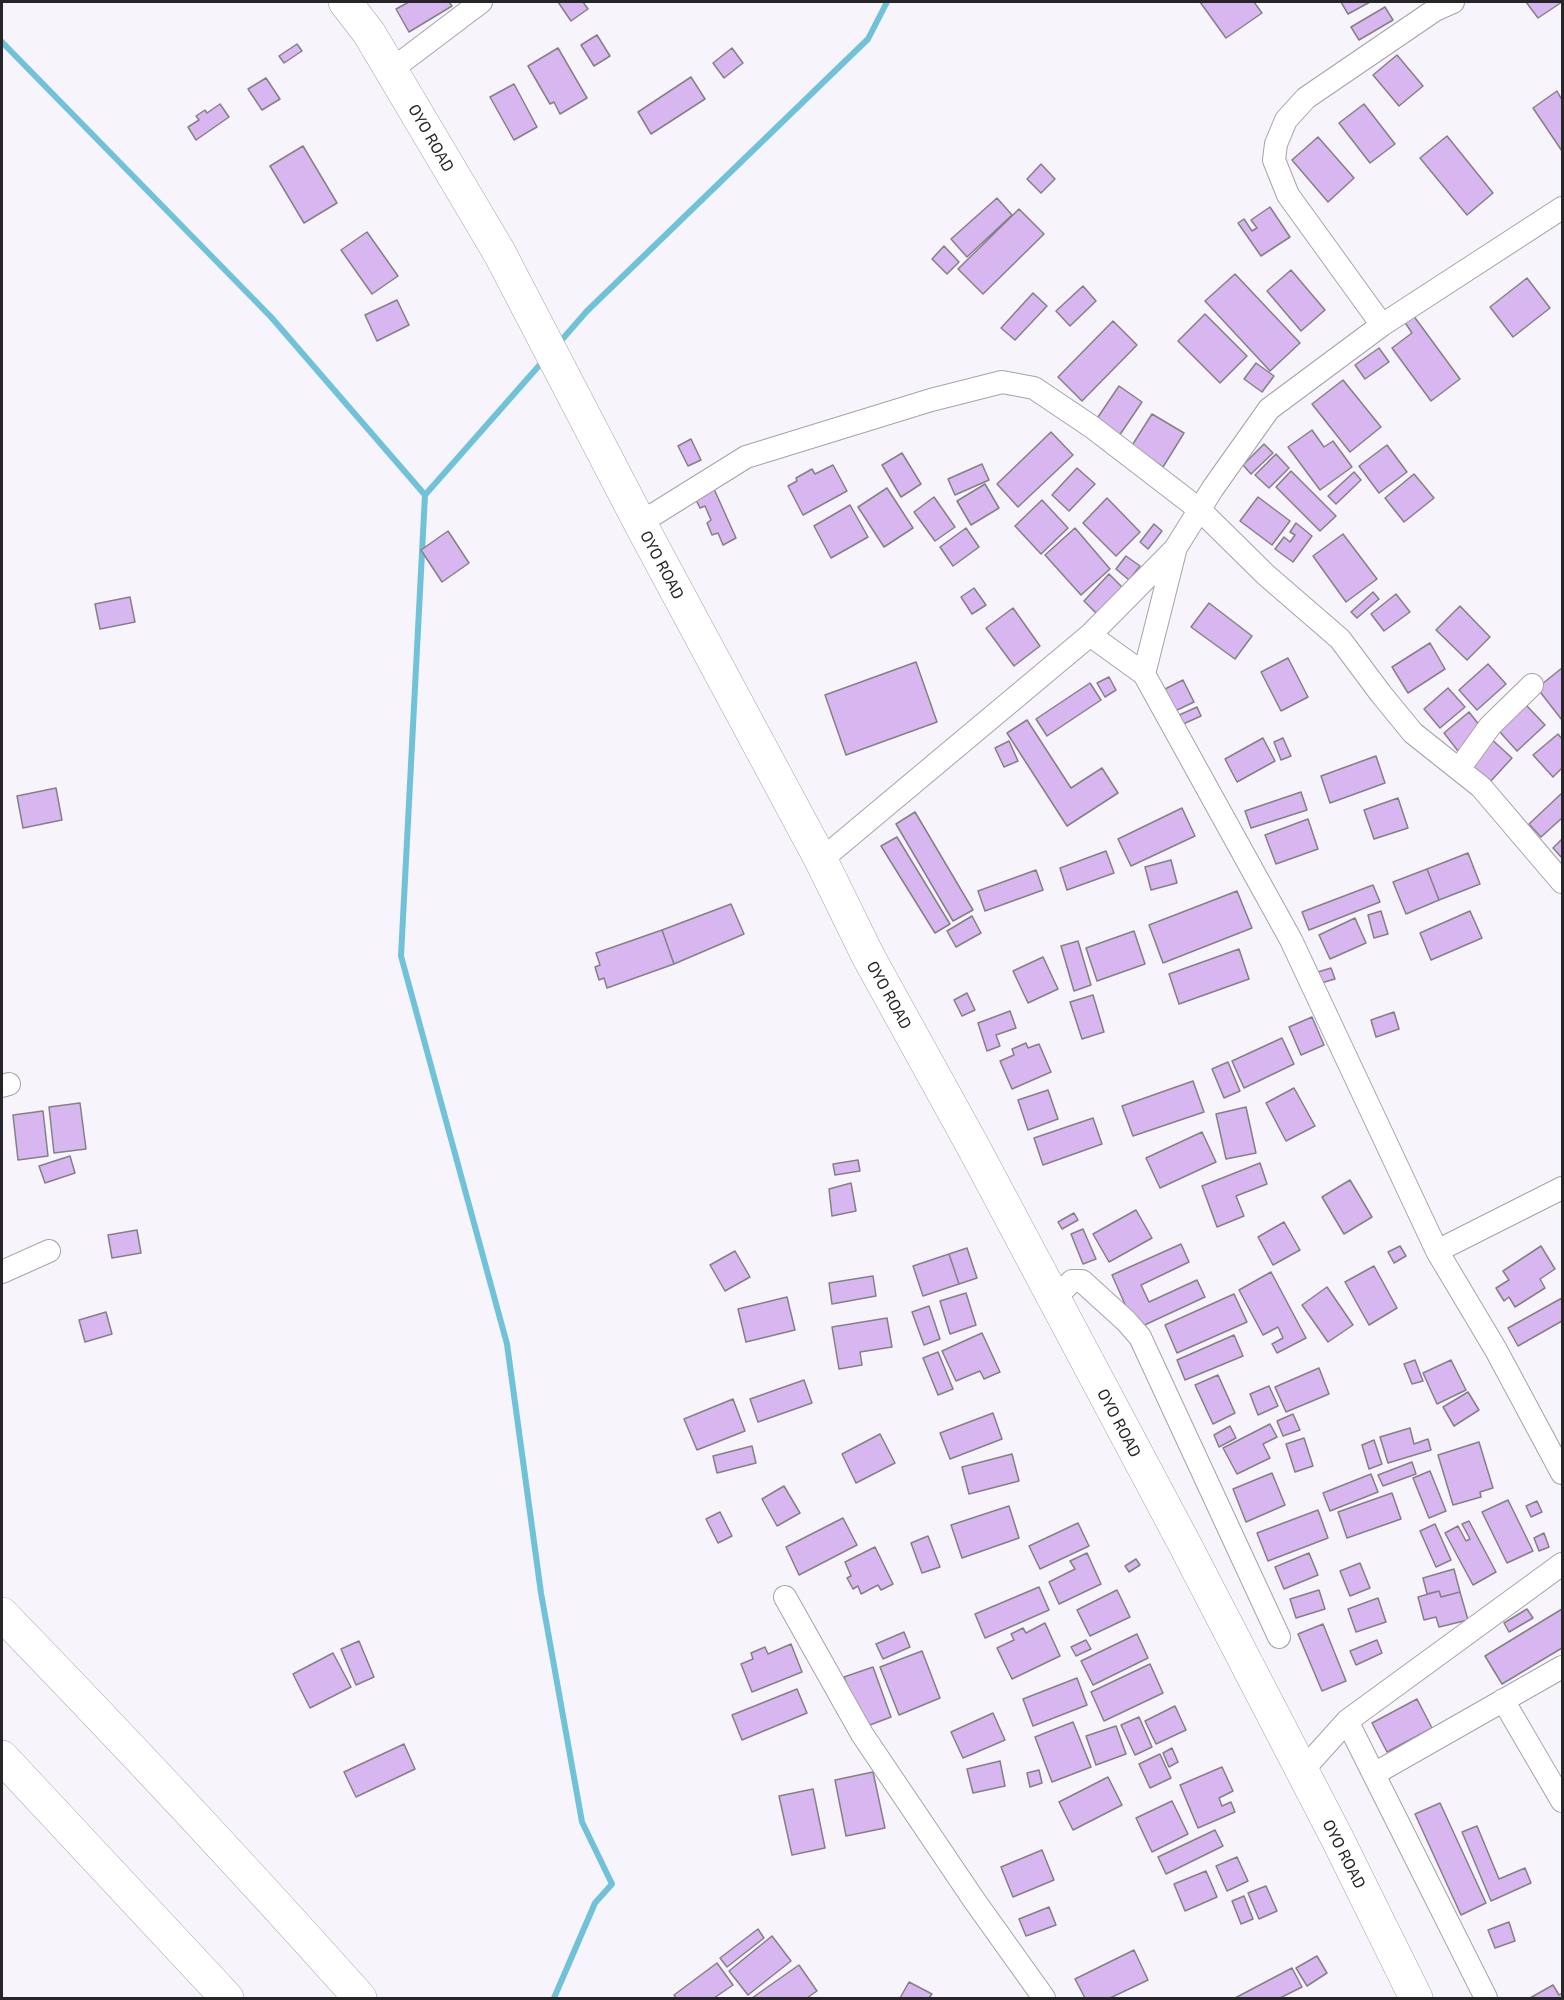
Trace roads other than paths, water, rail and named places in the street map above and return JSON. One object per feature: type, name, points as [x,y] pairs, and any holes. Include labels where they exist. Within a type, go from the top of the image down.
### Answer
[{"type":"highway","name":"OYO ROAD","points":[[345,2],[369,33],[498,252],[821,860],[868,956],[975,1150],[1183,1540],[1416,1998]]},
{"type":"highway","points":[[2,1614],[283,1912],[360,1998]]},
{"type":"highway","points":[[2,1757],[227,1998]]},
{"type":"street","points":[[391,70],[481,2]]},
{"type":"street","points":[[1382,324],[1288,195],[1274,160],[1276,144],[1286,120],[1306,98],[1439,4]]},
{"type":"street","points":[[821,860],[1090,635],[1175,549],[1269,409],[1382,324],[1563,208]]},
{"type":"street","points":[[640,523],[746,457],[910,406],[1002,382],[1034,388],[1092,427],[1200,510],[1266,575],[1340,639],[1413,733],[1481,787],[1563,882]]},
{"type":"street","points":[[1144,674],[1175,549]]},
{"type":"street","points":[[1090,635],[1144,674],[1291,940],[1437,1251],[1496,1350],[1563,1473]]},
{"type":"street","points":[[1458,769],[1490,726],[1532,686]]},
{"type":"street","points":[[1437,1251],[1563,1188]]},
{"type":"street","points":[[2,1272],[49,1251]]},
{"type":"street","points":[[1053,1300],[1072,1281],[1082,1281],[1140,1337],[1279,1637]]},
{"type":"street","points":[[1302,1771],[1347,1721],[1563,1564]]},
{"type":"street","points":[[785,1597],[862,1734],[974,1900],[1044,1998]]},
{"type":"street","points":[[1374,1774],[1563,1667]]},
{"type":"street","points":[[1503,1700],[1563,1801]]},
{"type":"street","points":[[1347,1721],[1486,1998]]},
{"type":"waterway","points":[[559,343],[587,311],[868,39],[887,2]]},
{"type":"waterway","points":[[2,42],[271,317],[425,495],[401,956],[507,1344],[541,1593],[582,1822],[612,1884],[595,1903],[554,1998]]},
{"type":"waterway","points":[[425,495],[544,360]]}]
